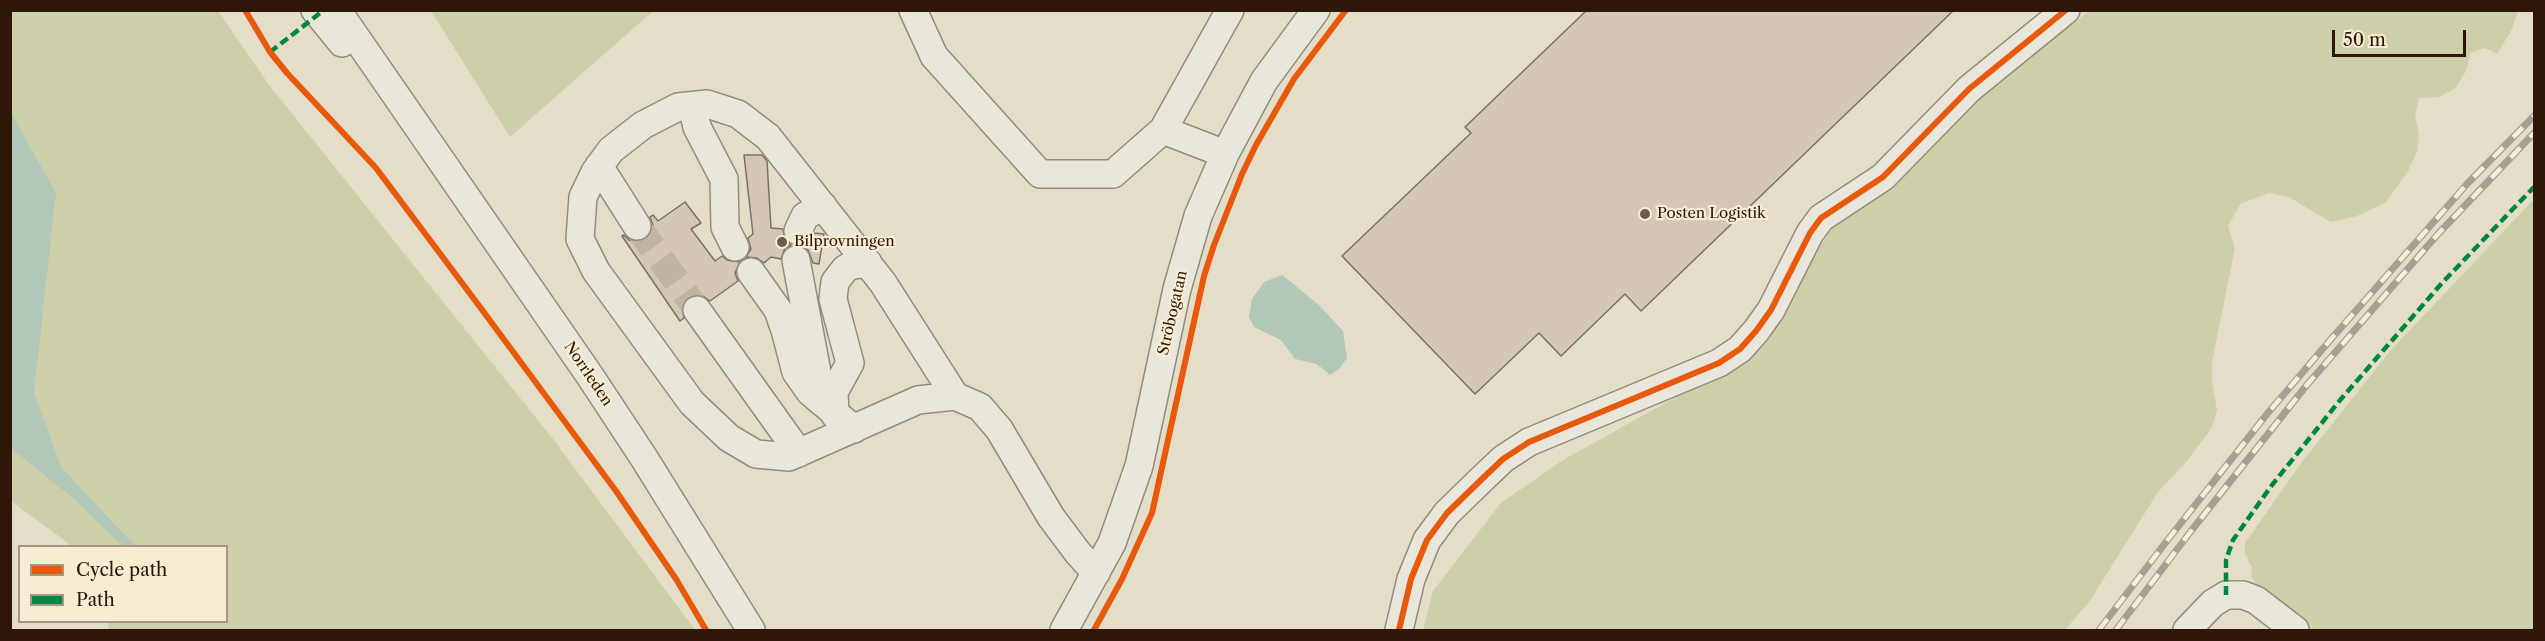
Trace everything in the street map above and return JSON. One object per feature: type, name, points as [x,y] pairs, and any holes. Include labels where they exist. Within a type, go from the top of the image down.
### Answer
[{"type":"street","points":[[315,10],[415,124]]},
{"type":"street","points":[[337,10],[415,124]]},
{"type":"street","points":[[913,10],[934,56],[1040,174],[1113,174],[1163,130],[1230,10]]},
{"type":"street","name":"Ströbogatan","points":[[1065,630],[1112,543],[1139,466],[1177,289],[1198,216],[1225,154],[1264,81],[1316,10]]},
{"type":"street","points":[[1399,630],[1411,579],[1427,540],[1448,513],[1503,459],[1529,442],[1719,363],[1740,349],[1771,310],[1810,233],[1821,219],[1882,177],[1969,89],[2066,10]]},
{"type":"street","points":[[955,396],[868,263],[768,137],[738,114],[707,104],[678,107],[643,125],[611,150],[599,166],[583,197],[580,239],[596,271],[692,403],[729,438],[756,454],[789,457],[799,453],[845,422],[918,400],[955,396],[980,407],[999,429],[1051,518],[1096,573]]},
{"type":"street","points":[[692,106],[697,127],[724,179],[725,227],[735,247]]},
{"type":"street","name":"Norrleden","points":[[415,124],[532,290],[632,440],[751,630]]},
{"type":"street","points":[[1163,130],[1225,154]]},
{"type":"street","points":[[599,166],[637,226]]},
{"type":"street","points":[[798,231],[805,216],[823,206]]},
{"type":"street","points":[[796,260],[821,394],[845,422]]},
{"type":"street","points":[[845,422],[834,392],[850,363],[833,299],[835,282],[844,269],[868,263]]},
{"type":"street","points":[[751,272],[778,310],[796,372],[810,392],[845,422]]},
{"type":"street","points":[[697,310],[799,453]]},
{"type":"street","points":[[918,340],[924,368],[918,400]]},
{"type":"street","points":[[2187,630],[2213,603],[2226,595],[2256,600],[2295,630]]},
{"type":"green space","points":[[11,11],[218,11],[269,85],[553,439],[695,630],[109,630],[108,623],[228,623],[228,545],[71,545],[11,501]]},
{"type":"green space","points":[[431,11],[653,11],[510,137]]},
{"type":"green space","points":[[2089,11],[2518,11],[2512,29],[2497,54],[2485,48],[2470,53],[2467,69],[2456,88],[2439,97],[2419,98],[2415,115],[2419,134],[2417,152],[2407,173],[2386,202],[2357,216],[2331,222],[2289,197],[2269,193],[2240,204],[2228,226],[2235,248],[2212,362],[2212,382],[2217,410],[2211,429],[2187,461],[2158,492],[2089,602],[2065,630],[1423,630],[1433,591],[1501,503],[1563,460],[1752,355],[1835,223],[1931,132]]},
{"type":"green space","points":[[2534,199],[2534,630],[2313,630],[2259,588],[2251,576],[2252,567],[2245,554],[2245,543],[2302,462],[2391,350]]},
{"type":"shaded area","points":[[11,113],[56,193],[34,392],[61,467],[134,545],[121,545],[74,499],[11,448]]},
{"type":"shaded area","points":[[1282,275],[1319,305],[1343,331],[1347,358],[1339,369],[1330,375],[1317,364],[1295,359],[1281,340],[1254,327],[1249,317],[1252,299],[1264,282]]},
{"type":"building","name":"Posten Logistik","points":[[1587,10],[1954,10],[1641,311],[1625,294],[1561,356],[1539,333],[1475,394],[1342,256],[1471,133],[1465,127]]},
{"type":"building","points":[[744,155],[762,155],[767,161],[771,228],[783,229],[785,240],[791,245],[785,248],[781,259],[771,257],[764,263],[757,258],[746,257],[751,249],[748,238],[753,234]]},
{"type":"building","points":[[685,202],[701,223],[691,229],[715,261],[722,256],[727,260],[740,262],[735,273],[738,281],[710,301],[695,294],[688,297],[682,304],[684,318],[680,321],[622,236],[637,242],[645,240],[651,233],[653,225],[650,217],[653,215],[658,221]]},
{"type":"building","points":[[814,233],[824,234],[819,264],[813,263],[808,250],[802,246],[807,244]]},
{"type":"tunnel","points":[[637,226],[697,310]]},
{"type":"railway","points":[[2099,630],[2267,414],[2467,184],[2534,116]]},
{"type":"railway","points":[[2116,630],[2306,386],[2438,234],[2534,133]]},
{"type":"marked path","points":[[270,52],[324,10]]},
{"type":"marked path","points":[[2226,595],[2226,560],[2233,540],[2272,485],[2341,399],[2442,283],[2534,187]]},
{"type":"cycle path","points":[[245,10],[270,52],[376,168],[477,303],[616,491],[676,579],[706,630]]},
{"type":"cycle path","points":[[1094,630],[1122,579],[1152,513],[1204,276],[1242,174],[1294,79],[1346,10]]},
{"type":"cycle path","points":[[1399,630],[1411,579],[1427,540],[1447,513],[1503,459],[1529,442],[1719,363],[1740,349],[1771,310],[1810,233],[1821,218],[1883,177],[1969,89],[2066,10]]},
{"type":"place","name":"Posten Logistik","points":[[1645,214]]},
{"type":"place","name":"Bilprovningen","points":[[782,242]]}]
